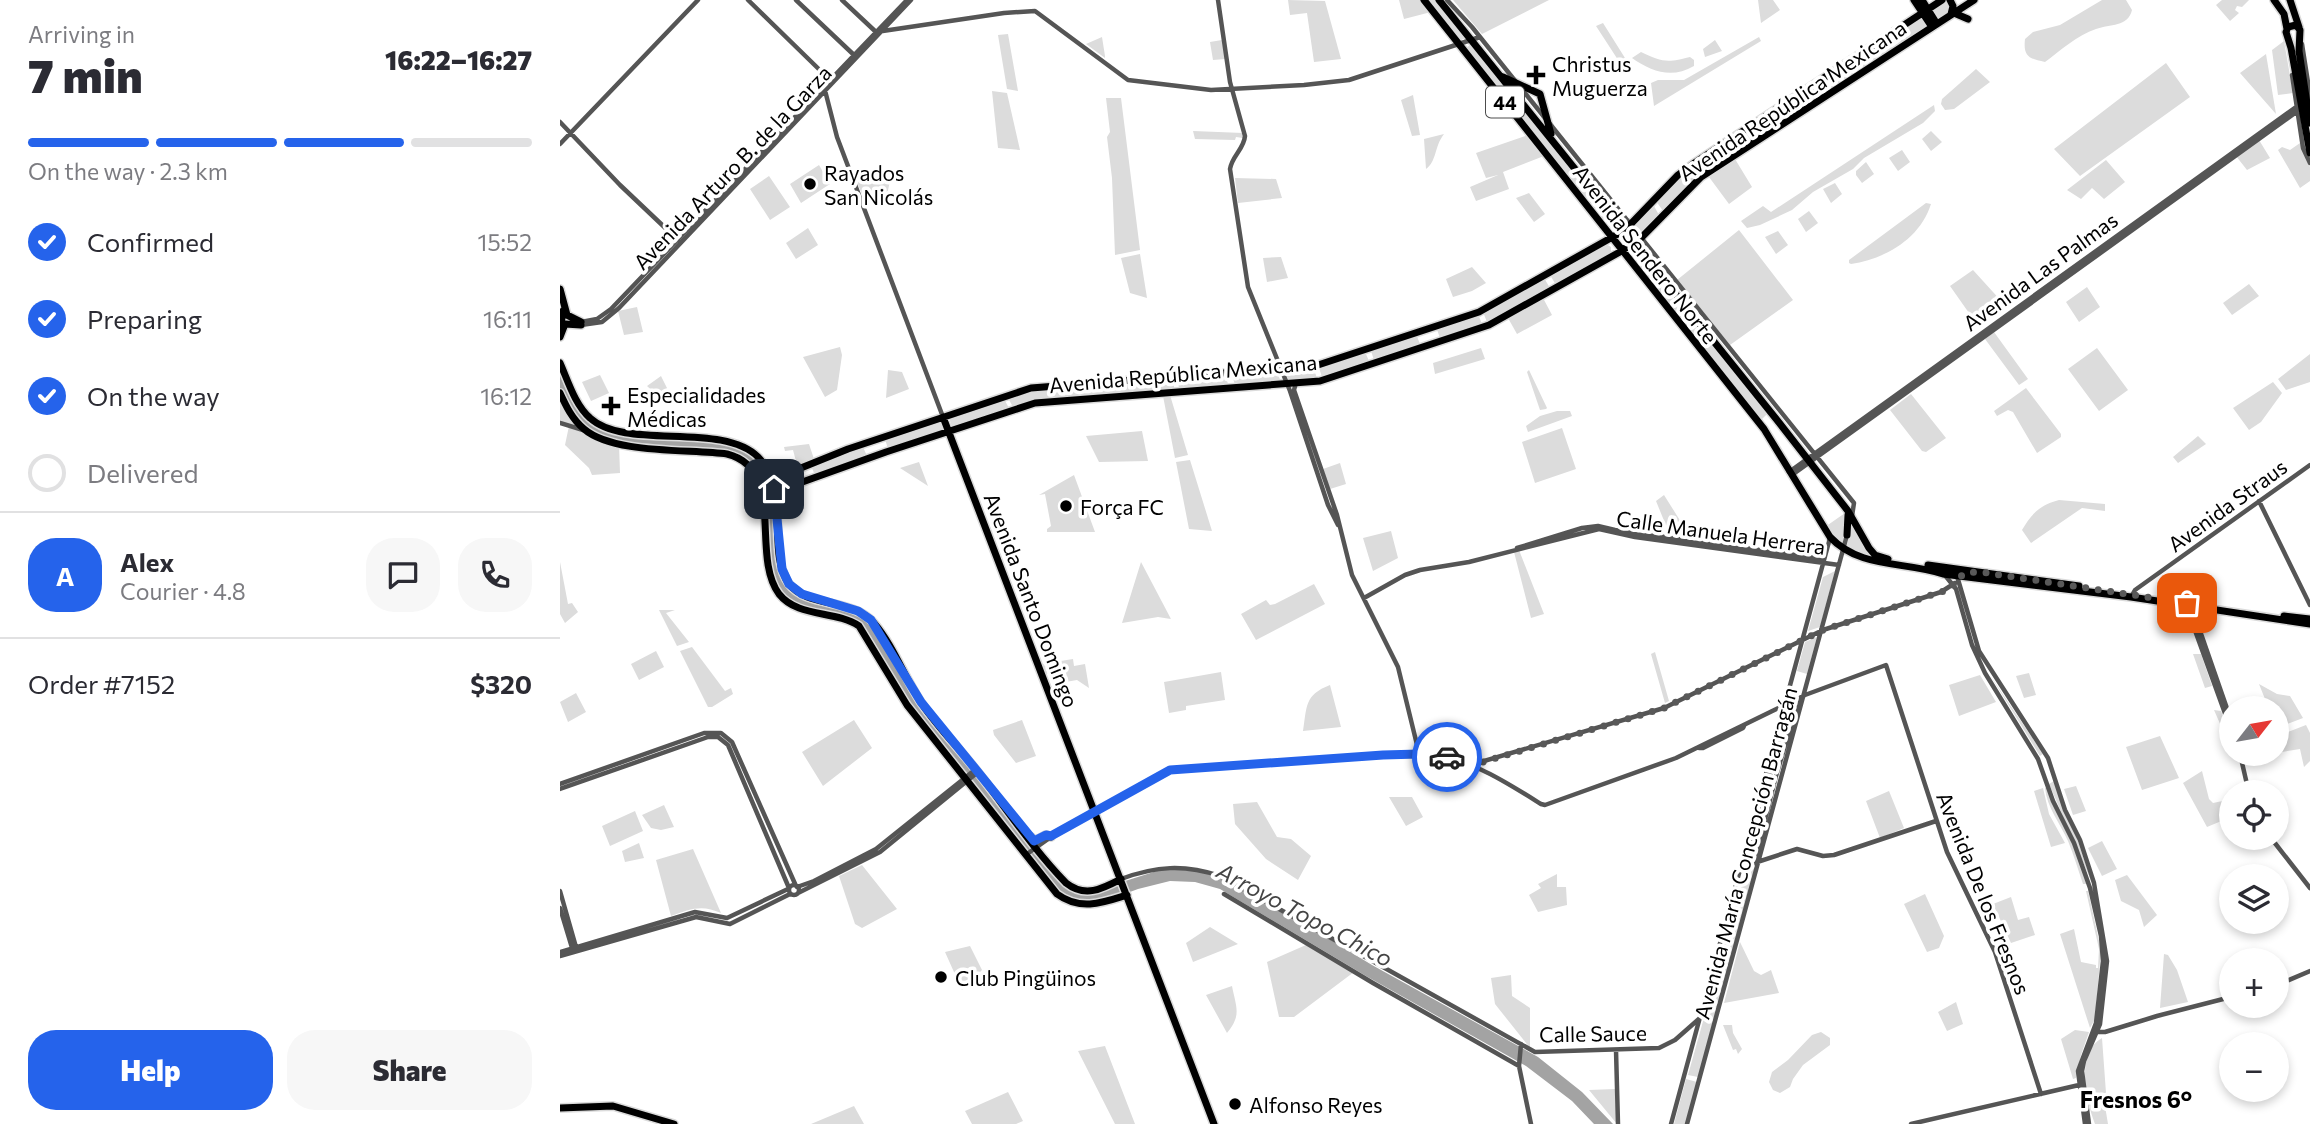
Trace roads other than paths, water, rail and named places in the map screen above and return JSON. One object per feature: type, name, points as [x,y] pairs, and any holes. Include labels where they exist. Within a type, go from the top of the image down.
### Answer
[{"type":"main road","name":"Avenida Sendero Norte","points":[[1424,0],[1607,240],[1622,251],[1762,426],[1830,537]]},
{"type":"main road","points":[[1914,0],[1934,25]]},
{"type":"main road","points":[[1922,0],[1925,11]]},
{"type":"main road","name":"Avenida República Mexicana","points":[[767,486],[786,474],[848,449],[1034,388],[1319,365],[1479,312],[1628,228],[1693,164],[1942,0]]},
{"type":"main road","points":[[1950,0],[1954,8],[1952,14],[1968,19]]},
{"type":"main road","name":"Avenida República Mexicana","points":[[767,486],[794,485],[1035,403],[1320,381],[1489,325],[1622,251],[1637,240],[1701,177],[1971,0]]},
{"type":"main road","points":[[2274,0],[2284,14],[2310,122]]},
{"type":"main road","points":[[2290,0],[2299,31],[2309,149]]},
{"type":"main road","points":[[1442,1],[1457,12]]},
{"type":"main road","name":"44","points":[[1442,1],[1470,41],[1637,240]]},
{"type":"main road","points":[[2288,33],[2292,25],[2299,31]]},
{"type":"main road","points":[[2288,33],[2293,38],[2299,31]]},
{"type":"main road","points":[[1502,77],[1540,93],[1553,140]]},
{"type":"main road","points":[[2301,130],[2309,149]]},
{"type":"main road","points":[[1653,201],[1662,216]]},
{"type":"main road","points":[[1607,240],[1612,248],[1612,257],[1630,262]]},
{"type":"main road","name":"Avenida Sendero Norte","points":[[1637,240],[1712,338],[1812,458],[1852,514]]},
{"type":"main road","points":[[1669,274],[1676,293]]},
{"type":"main road","points":[[560,291],[561,321]]},
{"type":"main road","points":[[560,291],[567,315],[579,323]]},
{"type":"main road","points":[[560,337],[566,324],[579,323]]},
{"type":"main road","points":[[1694,342],[1700,335],[1712,338]]},
{"type":"main road","points":[[560,363],[578,403],[589,417],[601,425],[626,432],[733,443],[756,455],[776,506],[782,569],[789,584],[802,594],[858,611],[871,620],[921,702],[1013,817],[1033,840],[1047,835],[1050,837]]},
{"type":"main road","points":[[1762,426],[1774,412],[1767,395]]},
{"type":"main road","points":[[560,396],[584,430],[614,444],[718,453],[742,460],[767,486]]},
{"type":"main road","name":"Avenida Santo Domingo","points":[[943,417],[1213,1124]]},
{"type":"main road","points":[[742,460],[758,485],[770,577],[782,597],[803,609],[845,619],[859,626],[907,705],[967,779],[1066,883],[1078,890],[1093,891],[1122,881]]},
{"type":"main road","points":[[765,533],[767,486],[774,476],[786,474]]},
{"type":"main road","points":[[776,506],[779,494],[794,485]]},
{"type":"main road","points":[[1838,498],[1849,516],[1847,535]]},
{"type":"main road","name":"44","points":[[1852,514],[1875,555],[1889,561],[1958,578],[2004,580],[2132,595]]},
{"type":"main road","name":"44","points":[[1830,537],[1843,549],[1864,559],[2020,577],[2189,605],[2310,621]]},
{"type":"main road","points":[[1949,568],[1958,578],[1966,572],[1981,572]]},
{"type":"main road","points":[[2004,580],[2016,580],[2020,577]]},
{"type":"main road","points":[[967,779],[967,771],[976,772]]},
{"type":"main road","points":[[967,779],[975,781],[976,772]]},
{"type":"main road","points":[[1013,817],[1054,891],[1067,901],[1085,905],[1127,896]]},
{"type":"main road","points":[[560,1109],[613,1106],[674,1124]]},
{"type":"main road","points":[[560,1109],[610,1110],[661,1124]]},
{"type":"street","points":[[560,144],[698,0]]},
{"type":"street","points":[[748,0],[832,82]]},
{"type":"street","points":[[796,0],[854,55]]},
{"type":"street","points":[[842,0],[879,32],[1004,13],[1035,11],[1128,80],[1197,90],[1349,80],[1480,37]]},
{"type":"street","name":"Avenida Arturo B. de la Garza","points":[[579,323],[600,318],[617,306],[909,0]]},
{"type":"street","points":[[1218,0],[1231,89],[1245,136],[1244,143],[1230,166],[1248,287],[1333,510]]},
{"type":"street","points":[[1457,12],[1517,83]]},
{"type":"street","name":"Avenida Arturo B. de la Garza","points":[[832,82],[854,55],[879,32]]},
{"type":"street","name":"Avenida Santo Domingo","points":[[820,71],[836,132],[855,187],[943,417]]},
{"type":"street","points":[[2304,103],[2301,130],[2303,148],[2310,163]]},
{"type":"street","name":"Avenida Las Palmas","points":[[1791,474],[2304,103]]},
{"type":"street","points":[[1547,120],[1628,228]]},
{"type":"street","points":[[560,122],[679,241]]},
{"type":"street","points":[[1637,240],[1669,274],[1767,395]]},
{"type":"street","points":[[561,321],[579,323]]},
{"type":"street","points":[[1296,383],[1294,390],[1352,575],[1398,667],[1419,754]]},
{"type":"street","points":[[560,424],[584,430]]},
{"type":"street","points":[[1812,458],[1854,503],[1852,514]]},
{"type":"street","name":"Avenida Straus","points":[[2132,595],[2310,465]]},
{"type":"street","points":[[2259,501],[2310,605]]},
{"type":"street","name":"Avenida María Concepción Barragán","points":[[1687,1124],[1756,863],[1823,630],[1852,514]]},
{"type":"street","name":"Calle Manuela Herrera","points":[[1364,598],[1405,575],[1420,570],[1469,562],[1598,527],[1839,565]]},
{"type":"street","name":"Avenida María Concepción Barragán","points":[[1671,1124],[1744,867],[1830,537]]},
{"type":"street","points":[[1473,765],[1664,708],[1823,630],[1941,592],[1958,578],[1987,676],[2038,759],[2089,885],[2103,953],[2094,1032]]},
{"type":"street","points":[[2189,605],[2219,697]]},
{"type":"street","points":[[2189,605],[2222,696]]},
{"type":"street","name":"Avenida De los Fresnos","points":[[1805,695],[1886,665],[1936,821],[1955,870],[1995,952],[2041,1094]]},
{"type":"street","points":[[1984,665],[1994,675],[2048,758],[2094,883],[2107,961],[2102,1010],[2084,1061],[2081,1085],[2087,1124]]},
{"type":"street","points":[[1987,676],[1994,675]]},
{"type":"street","points":[[2217,692],[2215,705],[2219,708]]},
{"type":"street","points":[[1032,849],[1170,770],[1289,758],[1419,754],[1447,757],[1473,765],[1513,785],[1541,804],[1549,804],[1703,748],[1805,695]]},
{"type":"street","name":"Avenida María Concepción Barragán","points":[[1756,863],[1776,776],[1799,698]]},
{"type":"street","points":[[560,786],[710,736],[723,736],[730,743],[798,893]]},
{"type":"street","points":[[730,743],[789,891],[794,895],[877,853],[967,779]]},
{"type":"street","points":[[560,954],[695,912],[727,918],[789,891],[791,886],[805,885],[876,849],[967,779]]},
{"type":"street","points":[[1744,867],[1801,849],[1823,856],[1833,855],[1936,821]]},
{"type":"street","points":[[2280,850],[2310,888]]},
{"type":"street","name":"Calle Sauce","points":[[1122,881],[1151,869],[1175,866],[1201,869],[1220,876],[1521,1046],[1537,1052],[1616,1051],[1662,1047],[1675,1040],[1700,1018]]},
{"type":"street","points":[[560,891],[574,950]]},
{"type":"street","points":[[1224,894],[1519,1064]]},
{"type":"street","points":[[560,908],[574,950]]},
{"type":"street","points":[[2289,980],[2310,971]]},
{"type":"street","points":[[2094,1032],[2219,1001]]},
{"type":"street","points":[[1521,1046],[1519,1064],[1531,1124]]},
{"type":"street","points":[[1616,1051],[1618,1124]]},
{"type":"street","points":[[1910,1124],[2081,1085]]},
{"type":"place","name":"Christus Muguerza","points":[[1536,75]]},
{"type":"place","name":"Rayados San Nicolás","points":[[810,184]]},
{"type":"place","name":"Especialidades Médicas","points":[[611,406]]},
{"type":"place","name":"Força FC","points":[[1066,506]]},
{"type":"place","name":"Club Pingüinos","points":[[941,977]]},
{"type":"place","name":"Alfonso Reyes","points":[[1235,1104]]},
{"type":"district","name":"Fresnos 6°","points":[[2136,1099]]},
{"type":"water label","name":"Arroyo Topo Chico","points":[[1305,914]]}]
